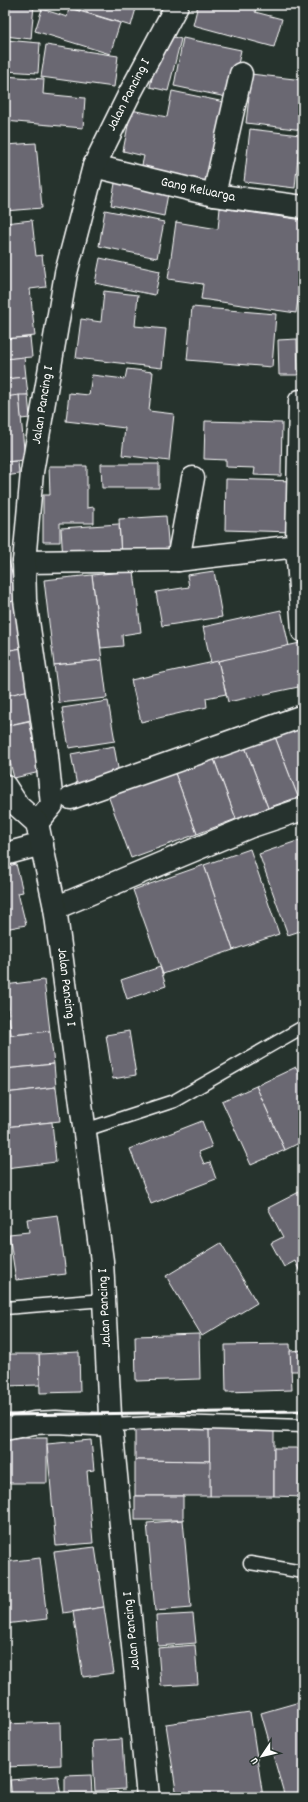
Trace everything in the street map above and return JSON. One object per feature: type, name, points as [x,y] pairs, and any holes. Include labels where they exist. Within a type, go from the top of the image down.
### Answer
[{"type":"street","name":"Jalan Pancing I","points":[[148,1797],[111,1425],[102,1261],[56,908],[38,823],[52,805],[46,746],[25,600],[24,562],[32,472],[66,273],[94,166],[129,94],[177,5]]},
{"type":"street","points":[[214,195],[241,74]]},
{"type":"street","name":"Gang Keluarga","points":[[94,166],[214,195],[303,207]]},
{"type":"street","points":[[300,401],[297,546],[303,631]]},
{"type":"street","points":[[178,560],[193,478]]},
{"type":"street","points":[[24,562],[178,560],[297,546]]},
{"type":"street","points":[[71,798],[303,716]]},
{"type":"street","points":[[5,786],[18,806],[38,823]]},
{"type":"street","points":[[56,908],[249,827],[303,809]]},
{"type":"street","points":[[5,854],[42,844]]},
{"type":"street","points":[[5,1429],[34,1423],[56,1422],[111,1425]]},
{"type":"lane","points":[[85,1130],[174,1101],[303,1027]]},
{"type":"lane","points":[[5,1308],[104,1300]]},
{"type":"lane","points":[[111,1425],[175,1422],[303,1426]]},
{"type":"lane","points":[[250,1563],[303,1572]]},
{"type":"building","points":[[5,5],[34,5],[31,39],[5,36]]},
{"type":"building","points":[[62,5],[137,5],[131,26]]},
{"type":"building","points":[[198,5],[257,5],[255,12],[282,19],[274,47],[193,25]]},
{"type":"building","points":[[69,8],[120,23],[110,54],[35,31],[42,9],[67,17]]},
{"type":"building","points":[[162,34],[181,39],[168,91],[150,87]]},
{"type":"building","points":[[183,38],[241,50],[231,98],[174,86]]},
{"type":"building","points":[[5,40],[40,43],[38,73],[5,71]]},
{"type":"building","points":[[46,45],[118,56],[114,87],[41,77]]},
{"type":"building","points":[[242,73],[303,80],[303,130],[246,123],[249,97],[240,96]]},
{"type":"building","points":[[5,76],[44,79],[43,94],[85,98],[83,128],[5,121]]},
{"type":"building","points":[[172,91],[229,103],[211,189],[140,174],[144,156],[123,151],[131,110],[167,117]]},
{"type":"building","points":[[250,129],[300,135],[295,188],[244,182]]},
{"type":"building","points":[[36,143],[42,208],[5,211],[5,145]]},
{"type":"building","points":[[116,178],[169,188],[164,216],[111,205]]},
{"type":"building","points":[[220,208],[303,220],[303,267],[296,313],[201,299],[203,284],[168,279],[176,222],[218,229]]},
{"type":"building","points":[[105,210],[164,222],[157,258],[99,246]]},
{"type":"building","points":[[32,220],[36,256],[42,255],[46,287],[30,289],[35,336],[5,339],[5,223]]},
{"type":"building","points":[[100,258],[160,271],[155,295],[95,283]]},
{"type":"building","points":[[104,291],[138,295],[135,326],[166,329],[162,368],[76,358],[81,319],[101,322]]},
{"type":"building","points":[[192,307],[276,314],[272,367],[187,360]]},
{"type":"building","points":[[30,337],[32,357],[5,359],[5,339]]},
{"type":"building","points":[[297,339],[298,375],[279,375],[278,340]]},
{"type":"building","points":[[24,357],[26,377],[5,379],[5,359]]},
{"type":"building","points":[[127,369],[153,372],[149,411],[174,414],[169,461],[122,455],[125,428],[66,421],[69,393],[89,395],[92,375],[125,379]]},
{"type":"building","points":[[26,377],[28,395],[5,397],[5,379]]},
{"type":"building","points":[[19,395],[28,395],[30,418],[21,419]]},
{"type":"building","points":[[19,395],[25,460],[5,462],[5,397]]},
{"type":"building","points":[[205,421],[282,423],[281,476],[254,475],[255,468],[226,467],[226,460],[204,459]]},
{"type":"building","points":[[18,461],[19,474],[5,476],[5,462]]},
{"type":"building","points":[[101,464],[159,464],[159,488],[102,488]]},
{"type":"building","points":[[49,466],[87,466],[87,508],[94,507],[94,523],[60,523],[60,542],[43,542],[43,495],[50,495]]},
{"type":"building","points":[[226,479],[295,481],[294,532],[225,530]]},
{"type":"building","points":[[166,516],[169,554],[121,557],[119,519]]},
{"type":"building","points":[[119,524],[121,557],[63,560],[61,528]]},
{"type":"building","points":[[5,543],[18,600],[5,603]]},
{"type":"building","points":[[134,571],[141,632],[122,635],[123,646],[101,648],[92,575]]},
{"type":"building","points":[[214,571],[222,617],[162,626],[156,592],[189,587],[187,575]]},
{"type":"building","points":[[92,575],[102,660],[54,665],[44,580]]},
{"type":"building","points":[[18,600],[24,624],[17,626],[22,648],[5,651],[5,603]]},
{"type":"building","points":[[281,610],[289,646],[211,663],[203,627]]},
{"type":"building","points":[[300,643],[303,657],[303,686],[228,702],[218,661]]},
{"type":"building","points":[[22,648],[32,690],[5,696],[5,651]]},
{"type":"building","points":[[102,660],[107,698],[59,703],[54,665]]},
{"type":"building","points":[[218,661],[226,694],[206,698],[207,707],[141,722],[131,680]]},
{"type":"building","points":[[29,690],[35,719],[5,726],[5,696]]},
{"type":"building","points":[[108,701],[115,741],[69,748],[62,708]]},
{"type":"building","points":[[303,720],[303,795],[298,797],[272,729]]},
{"type":"building","points":[[29,721],[40,772],[14,778],[5,742],[5,726]]},
{"type":"building","points":[[272,729],[298,797],[268,808],[242,739]]},
{"type":"building","points":[[242,739],[268,808],[236,819],[211,751]]},
{"type":"building","points":[[114,746],[120,779],[77,786],[71,754]]},
{"type":"building","points":[[211,751],[236,819],[197,834],[172,765]]},
{"type":"building","points":[[172,765],[197,834],[131,858],[106,790]]},
{"type":"building","points":[[303,839],[303,930],[288,935],[259,854]]},
{"type":"building","points":[[250,849],[279,934],[233,950],[204,865]]},
{"type":"building","points":[[16,864],[23,892],[18,893],[26,925],[5,929],[5,867]]},
{"type":"building","points":[[204,865],[233,950],[163,974],[133,890]]},
{"type":"building","points":[[160,967],[166,986],[127,999],[121,980]]},
{"type":"building","points":[[44,980],[50,1031],[11,1035],[5,985]]},
{"type":"building","points":[[5,996],[7,996],[11,1035],[5,1036]]},
{"type":"building","points":[[50,1031],[54,1064],[5,1069],[5,1036]]},
{"type":"building","points":[[129,1031],[136,1075],[113,1079],[106,1035]]},
{"type":"building","points":[[54,1064],[56,1087],[5,1093],[5,1069]]},
{"type":"building","points":[[296,1067],[303,1081],[303,1141],[285,1150],[256,1086]]},
{"type":"building","points":[[256,1086],[285,1150],[251,1165],[222,1101]]},
{"type":"building","points":[[56,1087],[60,1121],[5,1127],[5,1093]]},
{"type":"building","points":[[202,1121],[212,1147],[199,1152],[204,1164],[210,1162],[216,1179],[151,1204],[130,1149]]},
{"type":"building","points":[[52,1122],[56,1162],[6,1168],[5,1127]]},
{"type":"building","points":[[303,1190],[303,1273],[301,1274],[295,1261],[284,1267],[271,1243],[283,1237],[268,1208]]},
{"type":"building","points":[[58,1215],[66,1274],[16,1280],[9,1234],[29,1232],[27,1219]]},
{"type":"building","points":[[221,1243],[257,1303],[202,1336],[166,1276]]},
{"type":"building","points":[[199,1334],[200,1379],[136,1381],[135,1336]]},
{"type":"building","points":[[290,1344],[292,1390],[226,1392],[225,1345]]},
{"type":"building","points":[[303,1350],[303,1371],[291,1371],[290,1351]]},
{"type":"building","points":[[79,1352],[80,1392],[40,1393],[39,1354]]},
{"type":"building","points":[[5,1354],[39,1354],[40,1385],[5,1386]]},
{"type":"building","points":[[135,1425],[209,1426],[210,1461],[135,1460]]},
{"type":"building","points":[[209,1426],[274,1426],[274,1496],[210,1496]]},
{"type":"building","points":[[5,1438],[47,1438],[47,1483],[5,1483]]},
{"type":"building","points":[[91,1440],[94,1470],[87,1471],[93,1543],[56,1546],[47,1444]]},
{"type":"building","points":[[274,1448],[303,1448],[303,1497],[274,1496]]},
{"type":"building","points":[[135,1460],[210,1461],[210,1496],[135,1496]]},
{"type":"building","points":[[135,1496],[183,1496],[183,1520],[135,1520]]},
{"type":"building","points":[[183,1520],[191,1608],[155,1611],[147,1523]]},
{"type":"building","points":[[95,1547],[104,1607],[63,1613],[54,1552]]},
{"type":"building","points":[[40,1558],[47,1619],[5,1624],[5,1562]]},
{"type":"building","points":[[104,1607],[114,1673],[83,1677],[73,1612]]},
{"type":"building","points":[[193,1614],[196,1643],[158,1646],[156,1616]]},
{"type":"building","points":[[195,1645],[198,1684],[161,1686],[158,1648]]},
{"type":"building","points":[[303,1701],[303,1797],[285,1797],[261,1713]]},
{"type":"building","points":[[250,1712],[263,1797],[177,1797],[166,1724]]},
{"type":"building","points":[[60,1722],[61,1765],[5,1767],[5,1724]]},
{"type":"building","points":[[122,1739],[125,1789],[95,1791],[92,1741]]},
{"type":"building","points":[[91,1775],[92,1794],[65,1794],[65,1776]]},
{"type":"building","points":[[58,1776],[61,1797],[12,1797],[10,1780]]},
{"type":"building","points":[[121,1792],[122,1797],[66,1797],[65,1794]]},
{"type":"railway","points":[[5,1415],[303,1411]]}]
